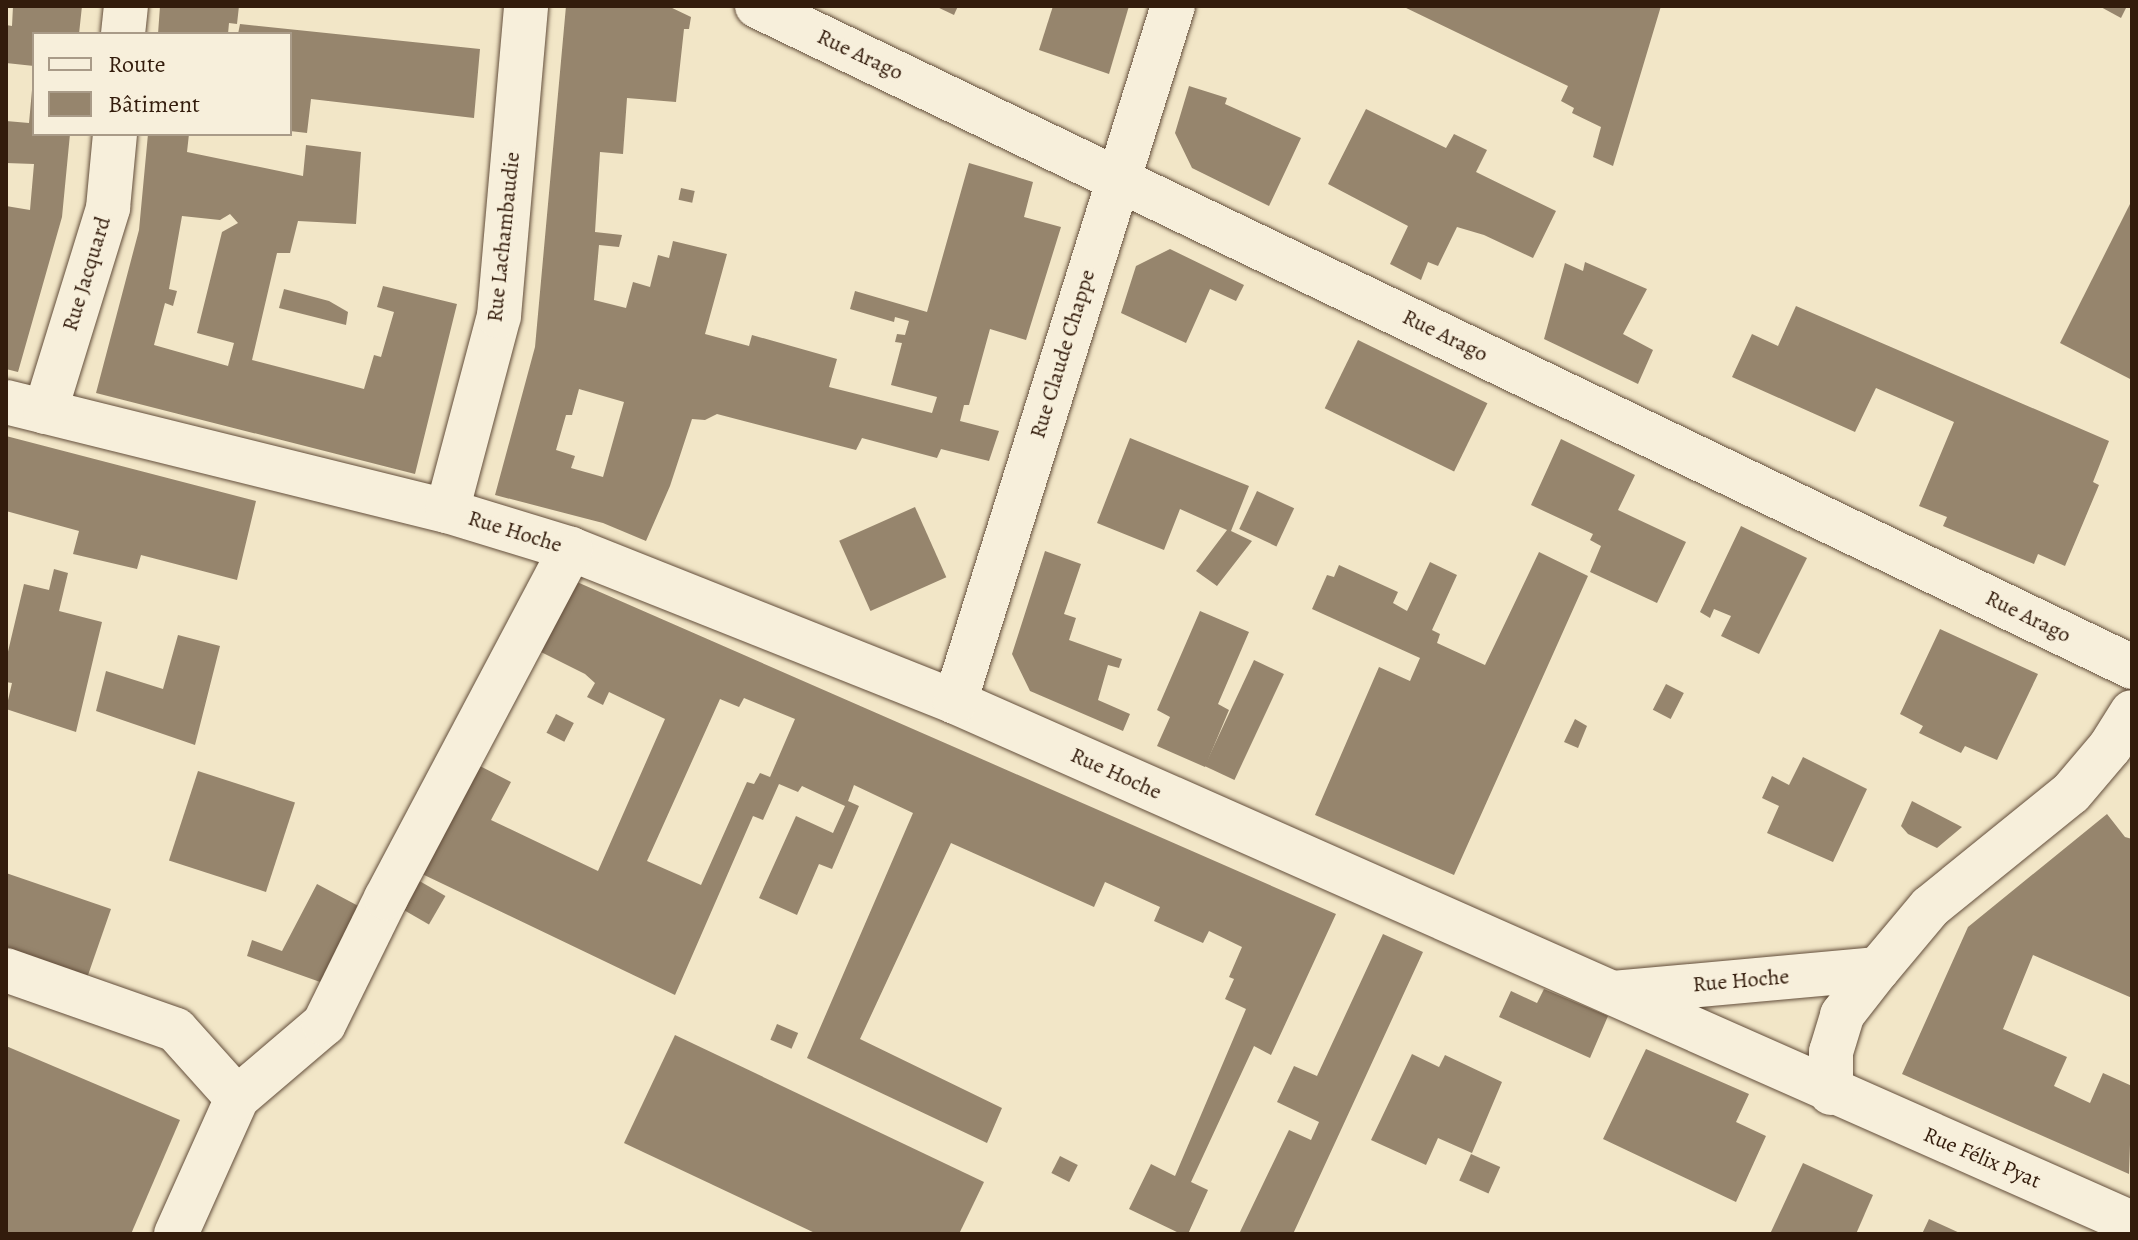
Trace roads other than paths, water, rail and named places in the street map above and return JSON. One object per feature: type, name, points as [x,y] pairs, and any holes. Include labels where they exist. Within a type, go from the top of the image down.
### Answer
[{"type":"street","points":[[123,32],[126,6]]},
{"type":"street","name":"Rue Lachambaudie","points":[[447,511],[499,316],[526,6]]},
{"type":"street","name":"Rue Arago","points":[[757,6],[2132,667]]},
{"type":"street","name":"Rue Claude Chappe","points":[[955,702],[1173,6]]},
{"type":"street","name":"Rue Jacquard","points":[[25,407],[108,208],[115,136]]},
{"type":"street","name":"Rue Hoche","points":[[25,407],[447,511],[571,549],[955,702],[1610,993],[1878,969]]},
{"type":"street","points":[[176,1234],[237,1098],[324,1024],[386,898],[571,549]]},
{"type":"street","points":[[1831,1093],[1831,1052],[1842,1015],[1878,969],[1930,907],[2071,793],[2110,747],[2132,712]]},
{"type":"street","points":[[6,970],[176,1030],[237,1098]]},
{"type":"street","name":"Rue Félix Pyat","points":[[1610,993],[1831,1093],[2132,1223]]}]
